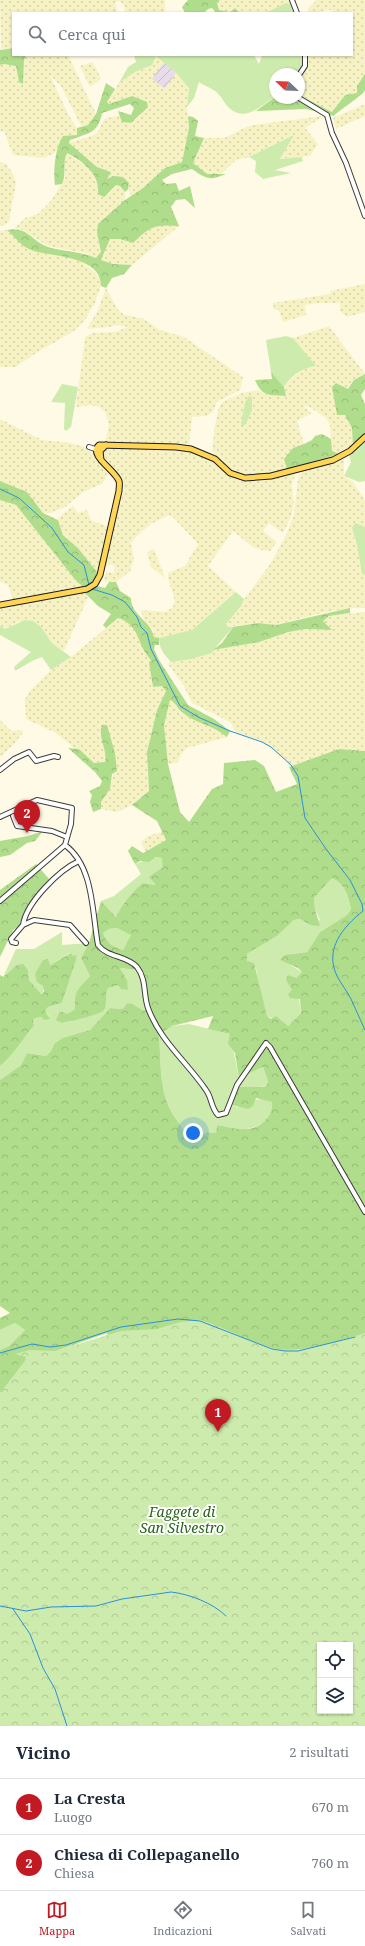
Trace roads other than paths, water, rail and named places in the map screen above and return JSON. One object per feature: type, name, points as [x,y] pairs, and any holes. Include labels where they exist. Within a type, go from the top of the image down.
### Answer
[{"type":"main road","points":[[0,605],[87,589],[95,584],[100,575],[119,491],[119,481],[96,454],[99,445],[176,447],[191,449],[215,459],[236,476],[245,478],[271,476],[332,460],[350,451],[365,438]]},
{"type":"street","points":[[292,0],[297,12]]},
{"type":"street","points":[[304,56],[305,66],[304,68]]},
{"type":"street","points":[[305,102],[327,115],[332,133],[346,163],[365,216]]},
{"type":"street","points":[[89,447],[98,450]]},
{"type":"street","points":[[0,770],[14,759],[29,752],[36,761],[54,756],[58,757]]},
{"type":"street","points":[[0,817],[37,800],[72,808],[71,824],[65,845],[0,901]]},
{"type":"street","points":[[13,816],[17,826],[52,831],[67,837]]},
{"type":"street","points":[[65,845],[79,860],[88,884],[98,945],[102,950],[125,959],[137,968],[145,985],[148,1007],[160,1032],[207,1091],[214,1111],[218,1115],[226,1113],[237,1084],[266,1043],[270,1047],[365,1212]]},
{"type":"street","points":[[23,926],[28,909],[35,900],[60,873],[79,860]]},
{"type":"street","points":[[16,943],[12,942],[11,939],[23,926],[34,920],[64,923],[75,929],[86,943]]},
{"type":"waterway","points":[[0,489],[19,498],[52,528],[68,552],[84,565],[89,585]]},
{"type":"waterway","points":[[92,589],[112,595],[125,602],[137,617],[141,627],[147,633],[151,649],[180,706],[198,717],[230,731],[262,742],[271,747],[291,765],[298,776],[305,818],[326,849],[350,880],[362,904],[363,911],[349,924],[338,939],[334,948],[333,957],[337,976],[351,999],[365,1030]]},
{"type":"waterway","points":[[0,1353],[32,1344],[50,1347],[66,1345],[121,1327],[178,1319],[200,1321],[272,1349],[285,1351],[298,1351],[355,1337]]},
{"type":"waterway","points":[[0,1606],[26,1611],[51,1607],[96,1606],[122,1599],[171,1592],[208,1603],[226,1616]]},
{"type":"waterway","points":[[13,1609],[30,1634],[43,1668],[55,1689],[67,1726]]},
{"type":"place","name":"Chiesa di Collepaganello","points":[[27,833]]},
{"type":"place","name":"La Cresta","points":[[218,1432]]},
{"type":"park label","name":"Faggete di San Silvestro","points":[[182,1520]]}]
